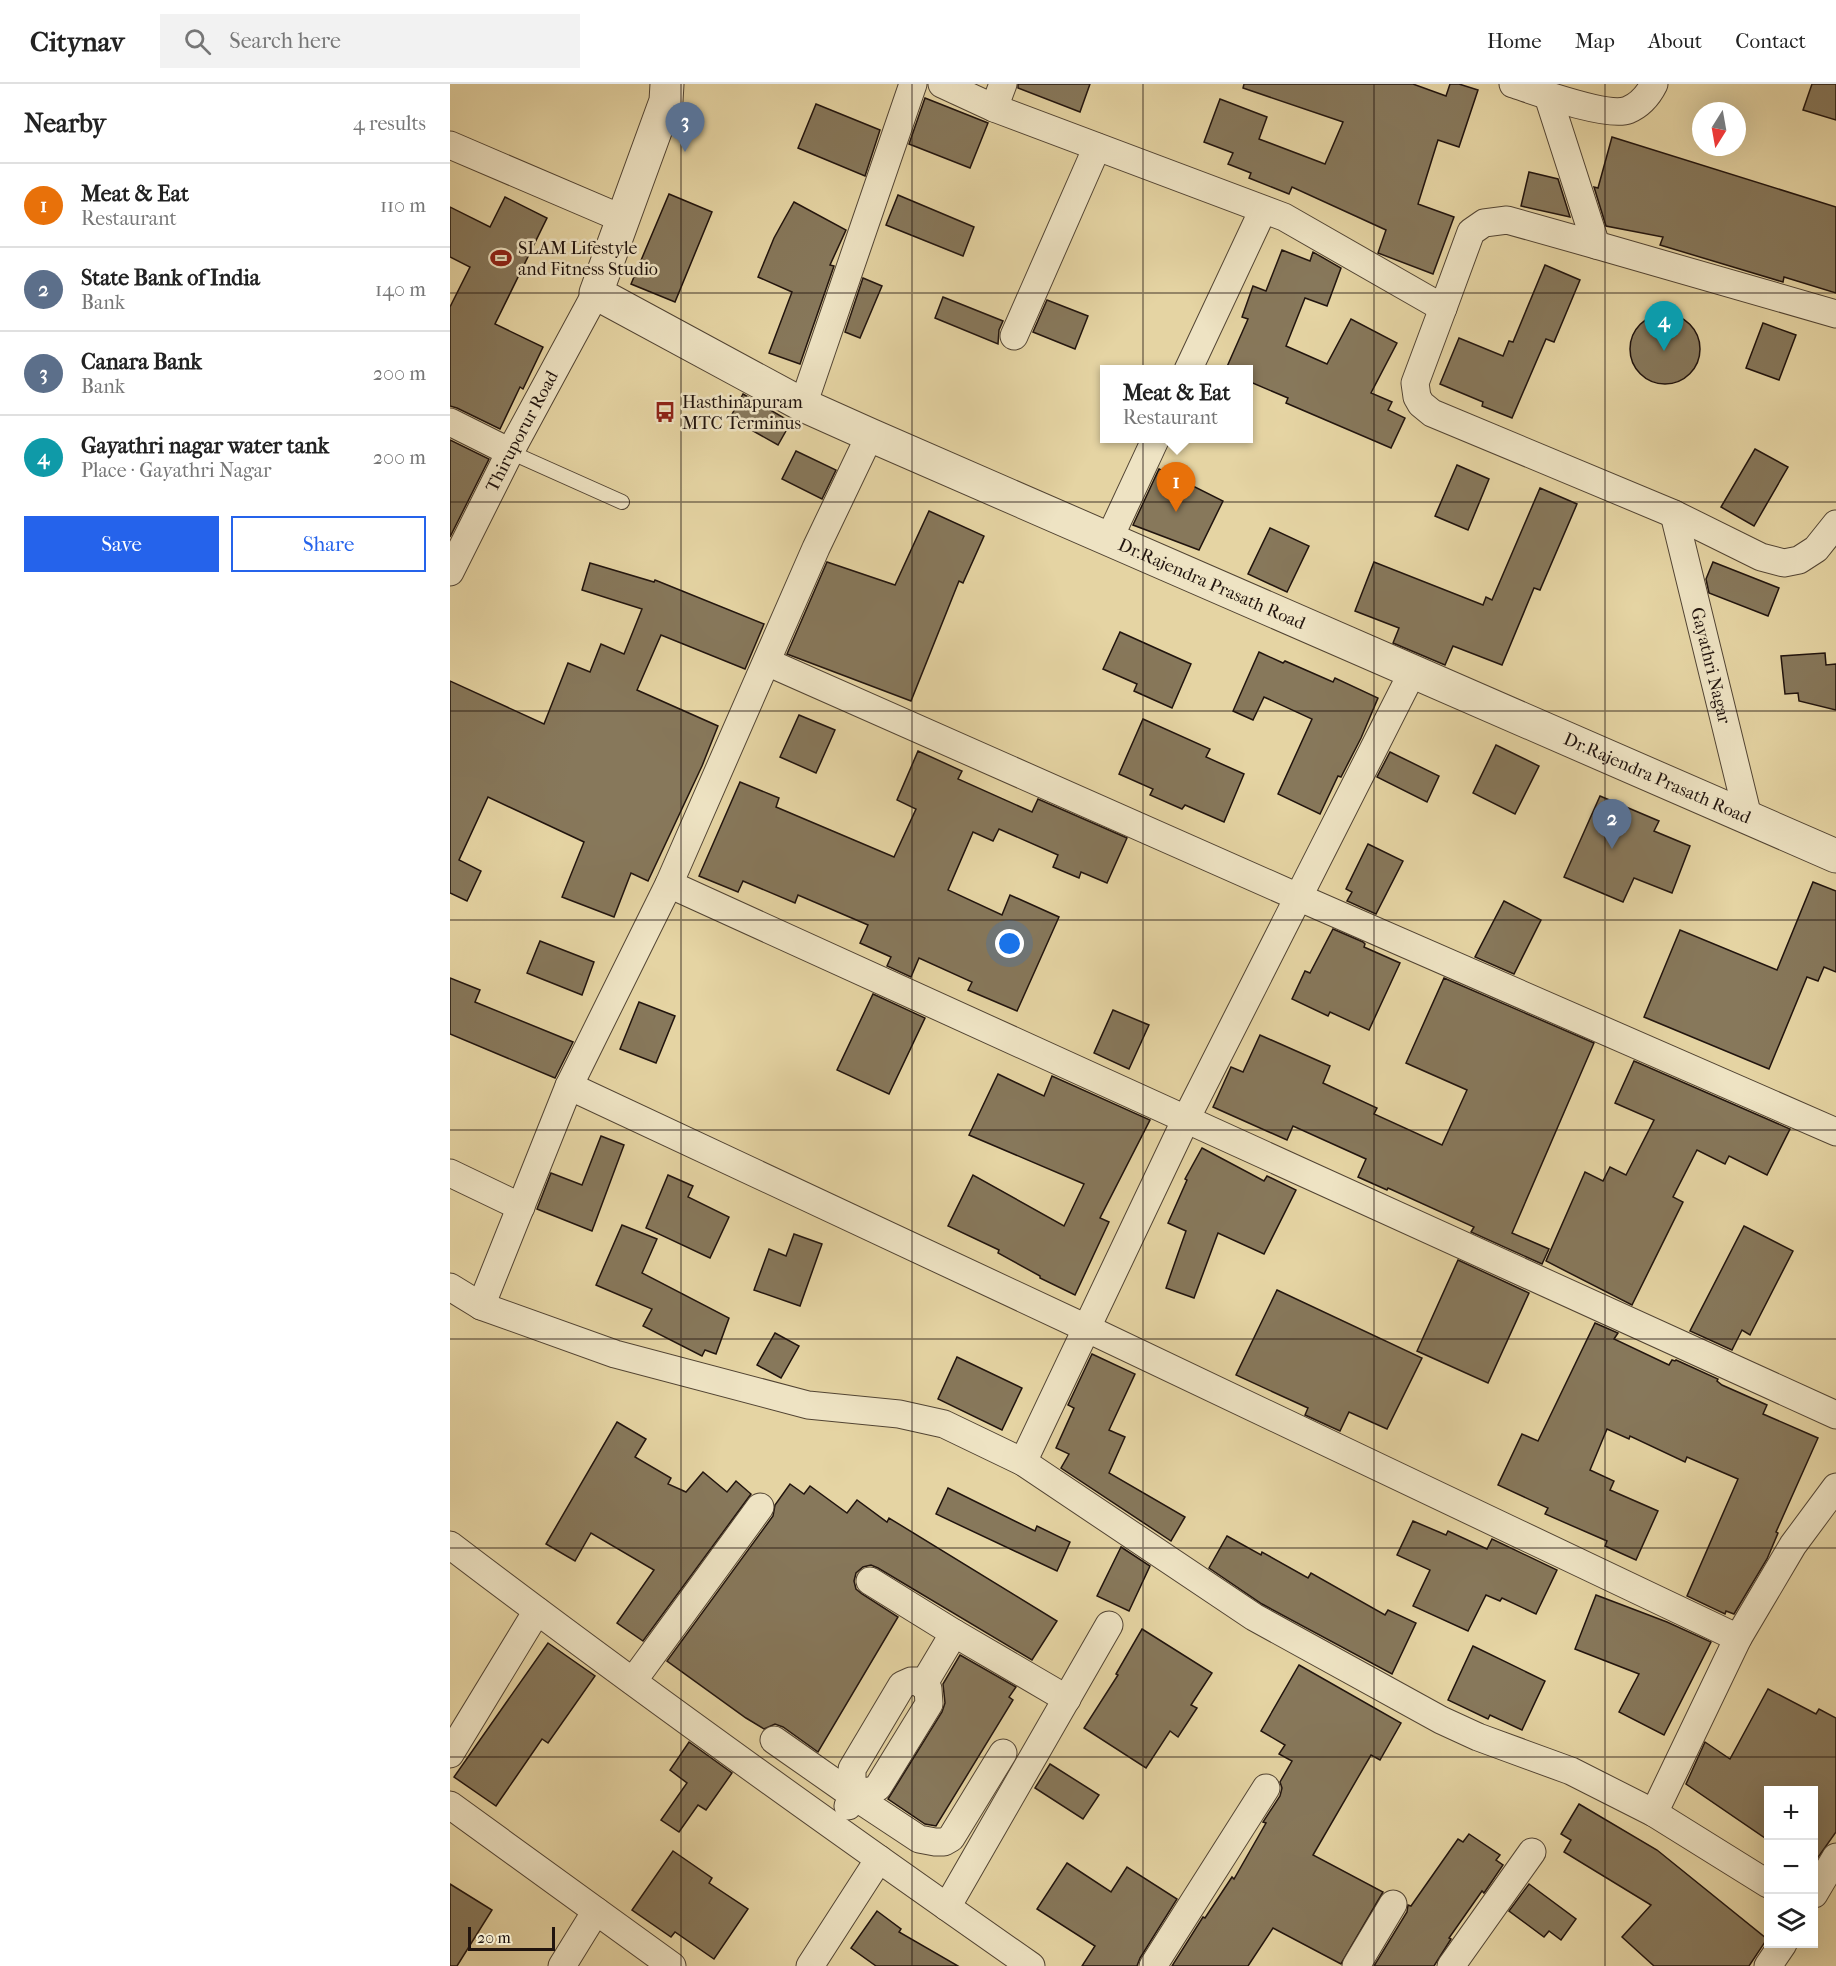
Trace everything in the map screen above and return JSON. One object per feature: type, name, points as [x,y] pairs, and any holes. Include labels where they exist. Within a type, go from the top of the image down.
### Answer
[{"type":"street","points":[[596,293],[666,101],[667,84]]},
{"type":"street","points":[[803,405],[914,84]]},
{"type":"street","points":[[942,84],[999,96],[1097,147],[1284,217],[1443,308]]},
{"type":"street","points":[[1513,84],[1548,96],[1604,110],[1626,111],[1644,101],[1654,84]]},
{"type":"street","points":[[1548,96],[1596,245]]},
{"type":"street","points":[[450,145],[623,219]]},
{"type":"street","points":[[1014,336],[1097,147]]},
{"type":"street","points":[[1190,365],[1263,210]]},
{"type":"street","points":[[1836,314],[1507,220],[1484,223],[1471,232],[1415,383],[1417,397],[1421,404],[1432,413],[1674,514],[1761,557],[1784,564],[1799,560],[1816,549],[1836,524]]},
{"type":"street","name":"Dr.Rajendra Prasath Road","points":[[596,293],[803,405],[1836,856]]},
{"type":"street","name":"Thiruporur Road","points":[[450,572],[510,452],[596,293]]},
{"type":"street","points":[[450,422],[510,452]]},
{"type":"street","points":[[481,1306],[569,1086],[669,884],[816,548],[870,435]]},
{"type":"street","points":[[1109,539],[1154,443]]},
{"type":"street","name":"Gayathri Nagar","points":[[1674,514],[1748,817]]},
{"type":"street","points":[[766,662],[1836,1132]]},
{"type":"street","points":[[1023,1462],[1186,1119],[1413,671]]},
{"type":"street","points":[[669,884],[1836,1415]]},
{"type":"street","points":[[569,1086],[1086,1328],[1738,1638]]},
{"type":"street","points":[[450,1173],[521,1207]]},
{"type":"street","points":[[450,1287],[481,1306],[615,1354],[808,1405],[899,1414],[944,1424],[1023,1462],[1254,1617],[1441,1720],[1478,1737],[1571,1772],[1654,1814],[1764,1882]]},
{"type":"street","points":[[1654,1814],[1738,1638],[1793,1545],[1836,1487]]},
{"type":"street","points":[[633,1681],[760,1507]]},
{"type":"street","points":[[450,1545],[633,1681],[1031,1966]]},
{"type":"street","points":[[870,1581],[1066,1699]]},
{"type":"street","points":[[450,1754],[537,1611]]},
{"type":"street","points":[[947,1907],[1108,1625]]},
{"type":"street","points":[[856,1793],[878,1787],[929,1704],[928,1689],[923,1685],[954,1633]]},
{"type":"street","points":[[774,1740],[856,1793],[919,1839],[935,1842],[944,1842],[951,1838],[1003,1753]]},
{"type":"street","points":[[1153,1966],[1266,1788]]},
{"type":"street","points":[[835,1827],[856,1793]]},
{"type":"street","points":[[450,1805],[672,1966]]},
{"type":"street","points":[[1451,1966],[1532,1852]]},
{"type":"street","points":[[1818,1887],[1836,1857]]},
{"type":"street","points":[[810,1966],[879,1859]]},
{"type":"street","points":[[1356,1966],[1393,1904]]},
{"type":"street","points":[[562,1966],[596,1911]]},
{"type":"street","points":[[1768,1966],[1780,1948]]},
{"type":"lane","points":[[510,452],[622,502]]},
{"type":"building","points":[[1018,84],[1090,84],[1080,112],[1018,88]]},
{"type":"building","points":[[1244,84],[1413,84],[1446,96],[1450,84],[1459,84],[1478,90],[1459,147],[1438,140],[1418,204],[1454,217],[1433,274],[1378,253],[1386,230],[1292,187],[1289,194],[1249,178],[1251,173],[1228,164],[1233,153],[1204,142],[1220,99],[1267,117],[1259,139],[1325,164],[1343,122],[1243,88]]},
{"type":"building","points":[[1812,84],[1836,84],[1836,120],[1803,110]]},
{"type":"building","points":[[925,98],[988,123],[970,168],[909,144]]},
{"type":"building","points":[[816,104],[880,130],[865,176],[798,148]]},
{"type":"building","points":[[1612,137],[1836,207],[1836,293],[1784,277],[1783,282],[1660,245],[1663,237],[1606,226],[1594,187],[1598,188]]},
{"type":"building","points":[[1529,172],[1558,179],[1570,217],[1521,206]]},
{"type":"building","points":[[669,194],[712,212],[675,302],[631,284]]},
{"type":"building","points":[[898,195],[974,227],[963,256],[886,225]]},
{"type":"building","points":[[505,197],[547,218],[495,324],[543,347],[500,429],[450,406],[450,307],[470,267],[450,257],[450,207],[490,227]]},
{"type":"building","points":[[794,202],[846,230],[830,265],[834,266],[800,364],[769,353],[792,292],[758,277],[774,238]]},
{"type":"building","points":[[1282,250],[1310,261],[1313,252],[1341,268],[1327,306],[1305,298],[1286,346],[1327,364],[1351,319],[1397,343],[1371,393],[1392,402],[1388,410],[1405,418],[1391,448],[1286,403],[1288,398],[1253,383],[1253,365],[1228,365],[1248,319],[1242,317],[1253,286],[1266,291]]},
{"type":"building","points":[[1545,265],[1580,280],[1554,342],[1546,339],[1512,418],[1482,406],[1483,402],[1440,384],[1459,338],[1503,356],[1509,341],[1513,342]]},
{"type":"building","points":[[863,278],[882,286],[860,338],[845,332]]},
{"type":"building","points":[[943,297],[1003,321],[999,330],[998,344],[935,318]]},
{"type":"building","points":[[1047,300],[1088,316],[1075,349],[1033,332]]},
{"type":"building","points":[[1665,314],[1678,317],[1690,324],[1697,336],[1700,349],[1697,362],[1690,374],[1678,381],[1665,384],[1652,381],[1640,374],[1633,362],[1630,349],[1633,336],[1640,324],[1652,317]]},
{"type":"building","points":[[1763,323],[1796,335],[1779,380],[1746,368]]},
{"type":"building","points":[[743,394],[791,422],[778,445],[730,418]]},
{"type":"building","points":[[450,440],[489,459],[450,537]]},
{"type":"building","points":[[1755,449],[1788,467],[1754,526],[1721,507]]},
{"type":"building","points":[[796,451],[836,470],[822,499],[782,479]]},
{"type":"building","points":[[1457,465],[1489,479],[1468,530],[1435,516]]},
{"type":"building","points":[[1159,469],[1223,501],[1199,550],[1133,525]]},
{"type":"building","points":[[1540,488],[1577,504],[1540,590],[1534,588],[1502,665],[1453,646],[1445,665],[1393,643],[1399,628],[1355,611],[1374,562],[1483,605],[1486,597],[1492,600]]},
{"type":"building","points":[[929,511],[984,536],[963,583],[959,581],[911,701],[787,654],[827,562],[895,585]]},
{"type":"building","points":[[1270,528],[1309,546],[1287,592],[1248,574]]},
{"type":"building","points":[[1713,562],[1779,588],[1768,616],[1709,593],[1706,579]]},
{"type":"building","points":[[590,563],[654,582],[655,580],[764,624],[745,669],[661,635],[637,690],[718,726],[702,766],[648,881],[631,873],[614,917],[562,897],[584,842],[488,797],[459,860],[481,871],[467,901],[450,893],[450,681],[544,724],[568,663],[590,672],[601,644],[624,654],[642,609],[582,590]]},
{"type":"building","points":[[1120,632],[1191,664],[1172,708],[1134,691],[1137,684],[1103,669]]},
{"type":"building","points":[[1259,652],[1333,682],[1335,678],[1378,698],[1361,738],[1341,777],[1338,776],[1320,814],[1278,794],[1312,719],[1264,697],[1253,720],[1233,711]]},
{"type":"building","points":[[1825,653],[1826,665],[1836,664],[1836,710],[1799,701],[1798,693],[1785,694],[1781,656]]},
{"type":"building","points":[[799,715],[835,730],[816,773],[780,757]]},
{"type":"building","points":[[1143,719],[1210,749],[1206,757],[1244,774],[1224,822],[1185,805],[1182,809],[1150,795],[1153,789],[1119,774]]},
{"type":"building","points":[[1496,745],[1539,766],[1515,814],[1473,793]]},
{"type":"building","points":[[918,751],[962,771],[958,779],[1032,812],[1038,799],[1127,838],[1107,883],[1081,872],[1079,878],[1053,867],[1058,855],[999,829],[993,841],[973,832],[948,890],[1002,915],[1010,895],[1059,917],[1017,1011],[968,990],[972,982],[919,958],[911,977],[887,966],[891,957],[860,943],[868,925],[798,895],[795,903],[743,881],[738,892],[699,876],[740,782],[779,798],[776,807],[894,857],[916,809],[897,800]]},
{"type":"building","points":[[1390,752],[1439,776],[1427,802],[1377,777]]},
{"type":"building","points":[[1600,796],[1659,821],[1654,831],[1690,846],[1672,893],[1634,878],[1623,902],[1564,877]]},
{"type":"building","points":[[1368,844],[1403,861],[1376,914],[1347,901],[1352,892],[1346,889]]},
{"type":"building","points":[[1813,882],[1836,891],[1836,972],[1824,967],[1818,981],[1807,977],[1769,1069],[1644,1017],[1680,930],[1777,970]]},
{"type":"building","points":[[1504,901],[1541,920],[1514,974],[1475,957]]},
{"type":"building","points":[[1333,929],[1363,942],[1364,947],[1400,963],[1369,1030],[1330,1012],[1328,1016],[1292,999],[1305,971],[1310,973]]},
{"type":"building","points":[[540,941],[594,962],[582,995],[527,973]]},
{"type":"building","points":[[450,978],[480,990],[475,1002],[573,1042],[555,1078],[450,1034]]},
{"type":"building","points":[[1444,978],[1594,1043],[1512,1233],[1549,1249],[1542,1264],[1471,1232],[1474,1227],[1358,1177],[1366,1159],[1293,1126],[1287,1140],[1213,1107],[1231,1067],[1243,1072],[1260,1035],[1330,1066],[1323,1083],[1377,1108],[1374,1114],[1442,1145],[1467,1090],[1406,1063]]},
{"type":"building","points":[[873,994],[925,1018],[889,1094],[837,1070]]},
{"type":"building","points":[[639,1002],[675,1016],[656,1063],[620,1049]]},
{"type":"building","points":[[1113,1010],[1149,1025],[1129,1069],[1094,1053]]},
{"type":"building","points":[[1634,1061],[1790,1129],[1767,1175],[1729,1156],[1725,1164],[1697,1150],[1673,1197],[1683,1202],[1632,1305],[1546,1261],[1585,1172],[1603,1181],[1610,1167],[1626,1175],[1654,1120],[1615,1103]]},
{"type":"building","points":[[998,1074],[1044,1096],[1052,1076],[1150,1120],[1100,1218],[1109,1222],[1075,1295],[1040,1278],[998,1253],[999,1250],[948,1226],[973,1175],[1064,1226],[1084,1184],[969,1135]]},
{"type":"building","points":[[601,1136],[624,1145],[592,1231],[537,1209],[551,1173],[582,1185]]},
{"type":"building","points":[[1202,1148],[1264,1181],[1267,1176],[1296,1190],[1264,1254],[1218,1233],[1194,1298],[1166,1288],[1186,1231],[1168,1223],[1187,1180],[1185,1179]]},
{"type":"building","points":[[668,1175],[693,1186],[688,1197],[729,1217],[710,1258],[646,1228]]},
{"type":"building","points":[[622,1225],[657,1239],[642,1273],[729,1318],[716,1354],[705,1350],[702,1356],[643,1326],[652,1309],[596,1285]]},
{"type":"building","points":[[1744,1226],[1793,1251],[1750,1335],[1742,1330],[1732,1350],[1690,1331]]},
{"type":"building","points":[[794,1234],[822,1244],[800,1306],[754,1290],[769,1249],[786,1256]]},
{"type":"building","points":[[1458,1260],[1529,1293],[1488,1383],[1417,1351]]},
{"type":"building","points":[[1277,1290],[1422,1358],[1387,1429],[1349,1412],[1340,1431],[1305,1415],[1308,1408],[1236,1375]]},
{"type":"building","points":[[1595,1323],[1618,1333],[1614,1339],[1669,1365],[1672,1360],[1676,1360],[1718,1379],[1717,1381],[1722,1385],[1767,1405],[1763,1414],[1818,1438],[1776,1532],[1778,1533],[1767,1559],[1734,1614],[1726,1611],[1725,1614],[1687,1596],[1738,1479],[1687,1457],[1685,1462],[1630,1436],[1629,1439],[1607,1429],[1590,1470],[1614,1481],[1610,1490],[1658,1511],[1636,1560],[1605,1546],[1607,1541],[1545,1514],[1548,1508],[1498,1485],[1522,1434],[1538,1441]]},
{"type":"building","points":[[775,1333],[799,1346],[781,1378],[757,1365]]},
{"type":"building","points":[[1092,1354],[1135,1374],[1109,1430],[1125,1437],[1109,1473],[1185,1517],[1171,1541],[1061,1468],[1069,1454],[1056,1448],[1074,1408],[1068,1405]]},
{"type":"building","points":[[957,1357],[1022,1388],[1002,1430],[938,1399]]},
{"type":"building","points":[[617,1422],[646,1439],[635,1457],[671,1478],[668,1484],[686,1492],[703,1472],[727,1492],[736,1481],[751,1494],[643,1641],[617,1623],[654,1570],[591,1533],[575,1561],[546,1544]]},
{"type":"building","points":[[790,1484],[804,1494],[810,1486],[847,1513],[857,1500],[887,1522],[889,1518],[1057,1621],[1032,1660],[878,1568],[871,1565],[863,1567],[856,1573],[854,1581],[856,1589],[898,1617],[818,1752],[783,1727],[775,1724],[764,1729],[667,1661],[773,1516],[775,1505]]},
{"type":"building","points":[[948,1488],[1035,1531],[1037,1526],[1070,1542],[1057,1571],[936,1514]]},
{"type":"building","points":[[1413,1521],[1446,1535],[1448,1531],[1487,1549],[1492,1539],[1557,1570],[1536,1614],[1502,1598],[1500,1601],[1486,1595],[1468,1631],[1413,1606],[1430,1570],[1397,1555]]},
{"type":"building","points":[[1227,1536],[1261,1555],[1262,1552],[1308,1578],[1311,1573],[1385,1615],[1388,1610],[1416,1623],[1392,1674],[1262,1604],[1209,1568]]},
{"type":"building","points":[[1121,1547],[1150,1566],[1129,1611],[1097,1596]]},
{"type":"building","points":[[1596,1595],[1667,1622],[1711,1642],[1664,1735],[1619,1712],[1639,1674],[1575,1649]]},
{"type":"building","points":[[1142,1629],[1212,1673],[1191,1705],[1197,1708],[1178,1737],[1170,1731],[1146,1768],[1084,1728],[1118,1675],[1116,1674]]},
{"type":"building","points":[[548,1643],[595,1676],[548,1743],[542,1739],[496,1806],[454,1777]]},
{"type":"building","points":[[1473,1646],[1545,1681],[1522,1730],[1490,1715],[1488,1719],[1448,1700]]},
{"type":"building","points":[[960,1655],[1016,1687],[1009,1697],[1013,1700],[936,1826],[925,1824],[888,1799],[942,1712],[945,1703],[943,1684]]},
{"type":"building","points":[[1299,1665],[1401,1723],[1380,1760],[1371,1755],[1313,1855],[1383,1892],[1341,1964],[1273,1928],[1248,1966],[1172,1966],[1203,1917],[1205,1918],[1232,1877],[1234,1879],[1266,1823],[1263,1822],[1280,1796],[1282,1788],[1280,1782],[1292,1761],[1279,1754],[1285,1745],[1261,1731]]},
{"type":"building","points":[[1768,1689],[1816,1714],[1819,1709],[1836,1718],[1836,1832],[1818,1857],[1818,1786],[1764,1786],[1764,1837],[1686,1784],[1705,1742],[1730,1759]]},
{"type":"building","points":[[689,1742],[732,1773],[706,1810],[698,1805],[679,1832],[661,1820],[687,1783],[670,1770]]},
{"type":"building","points":[[1050,1764],[1099,1795],[1083,1819],[1035,1788]]},
{"type":"building","points":[[1579,1804],[1657,1850],[1764,1937],[1764,1944],[1749,1966],[1654,1966],[1622,1937],[1651,1905],[1564,1852],[1571,1840],[1561,1834]]},
{"type":"building","points":[[1469,1834],[1500,1855],[1496,1860],[1503,1865],[1449,1938],[1451,1939],[1434,1966],[1374,1966],[1407,1912],[1408,1905],[1411,1906],[1458,1839],[1463,1842]]},
{"type":"building","points":[[673,1851],[712,1878],[709,1883],[748,1909],[714,1959],[675,1932],[671,1937],[632,1910]]},
{"type":"building","points":[[1067,1863],[1111,1892],[1127,1867],[1177,1899],[1137,1966],[1082,1966],[1095,1946],[1037,1909]]},
{"type":"building","points":[[450,1884],[492,1910],[457,1966],[450,1966]]},
{"type":"building","points":[[1529,1884],[1576,1919],[1561,1940],[1549,1931],[1544,1937],[1509,1911]]},
{"type":"building","points":[[877,1911],[901,1929],[899,1932],[958,1966],[876,1966],[851,1948]]},
{"type":"place","name":"Canara Bank","points":[[685,152]]},
{"type":"place","name":"SLAM Lifestyle and Fitness Studio","points":[[501,258]]},
{"type":"place","name":"Gayathri nagar water tank","points":[[1664,351]]},
{"type":"place","name":"Hasthinapuram MTC Terminus","points":[[665,412]]},
{"type":"place","name":"Meat & Eat","points":[[1176,512]]},
{"type":"place","name":"State Bank of India","points":[[1612,849]]}]
